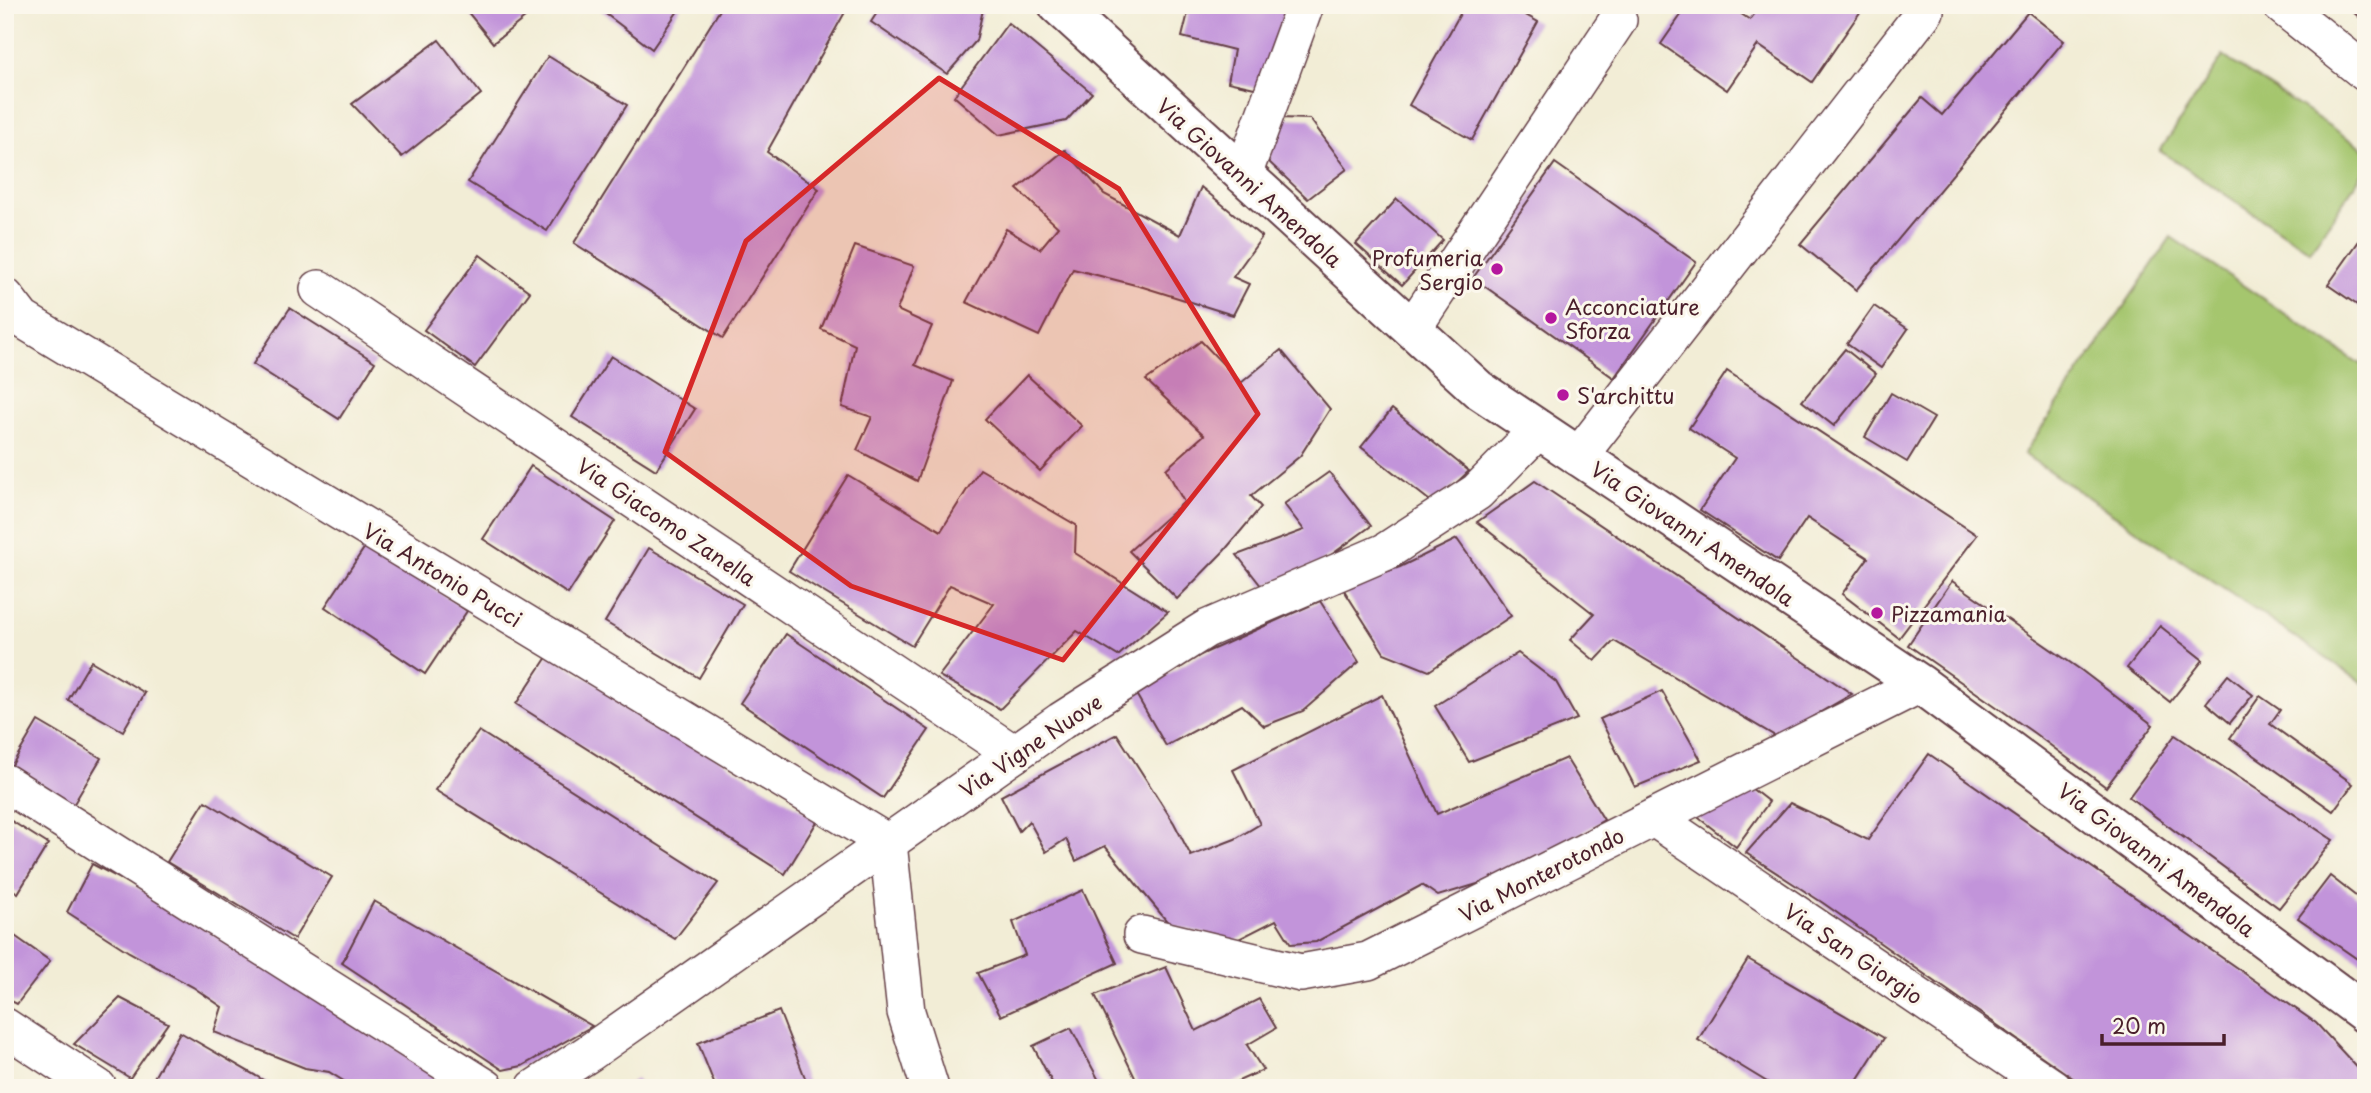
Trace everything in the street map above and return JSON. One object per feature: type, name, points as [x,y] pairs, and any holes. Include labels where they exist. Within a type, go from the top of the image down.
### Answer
[{"type":"main road","name":"Via Giovanni Amendola","points":[[1058,5],[1478,389],[1920,684],[2366,1014]]},
{"type":"street","points":[[1243,175],[1305,5]]},
{"type":"street","points":[[2281,5],[2366,73]]},
{"type":"street","points":[[1578,457],[1926,11]]},
{"type":"street","points":[[1412,329],[1618,20]]},
{"type":"street","name":"Via Giacomo Zanella","points":[[319,289],[1014,754]]},
{"type":"street","name":"Via Antonio Pucci","points":[[5,297],[22,320],[888,843]]},
{"type":"street","name":"Via Vigne Nuove","points":[[534,1088],[600,1045],[1061,721],[1206,629],[1385,552],[1477,492],[1538,430]]},
{"type":"street","name":"Via Monterotondo","points":[[1142,935],[1301,973],[1368,961],[1920,684]]},
{"type":"street","points":[[5,783],[486,1088]]},
{"type":"street","name":"Via San Giorgio","points":[[1654,818],[2053,1088]]},
{"type":"street","points":[[888,843],[906,1012],[930,1088]]},
{"type":"street","points":[[5,1027],[98,1088]]},
{"type":"highlighted area","points":[[939,78],[1119,189],[1258,414],[1063,660],[851,586],[665,452],[746,241]]},
{"type":"green space","points":[[2223,56],[2366,150],[2366,168],[2310,251],[2160,151]]},
{"type":"green space","points":[[2171,237],[2366,368],[2366,685],[2024,454]]},
{"type":"building","points":[[462,5],[531,5],[535,10],[493,43]]},
{"type":"building","points":[[594,5],[682,5],[652,49]]},
{"type":"building","points":[[723,5],[849,5],[767,152],[819,189],[723,338],[574,243]]},
{"type":"building","points":[[882,5],[984,5],[976,41],[947,74],[871,22]]},
{"type":"building","points":[[1190,5],[1287,5],[1259,89],[1228,82],[1234,50],[1182,37]]},
{"type":"building","points":[[1465,5],[1508,5],[1538,22],[1472,140],[1409,105]]},
{"type":"building","points":[[1688,5],[1728,5],[1750,20],[1761,5],[1865,5],[1812,82],[1758,45],[1727,90],[1661,44]]},
{"type":"building","points":[[2345,5],[2366,5],[2366,23]]},
{"type":"building","points":[[2028,12],[2064,41],[1856,290],[1800,244],[1922,98],[1942,115]]},
{"type":"building","points":[[1008,23],[1092,93],[1066,121],[999,135],[954,96]]},
{"type":"building","points":[[439,40],[481,94],[402,157],[352,104]]},
{"type":"building","points":[[548,56],[627,105],[547,231],[468,182]]},
{"type":"building","points":[[1280,118],[1310,119],[1347,169],[1308,199],[1268,161]]},
{"type":"building","points":[[1065,150],[1104,194],[1180,235],[1201,187],[1262,237],[1233,277],[1249,284],[1233,315],[1073,269],[1039,336],[966,302],[1006,229],[1040,249],[1058,227],[1017,189]]},
{"type":"building","points":[[1555,163],[1696,262],[1614,378],[1473,278]]},
{"type":"building","points":[[1397,199],[1443,240],[1402,285],[1356,244]]},
{"type":"building","points":[[2366,231],[2366,311],[2328,285]]},
{"type":"building","points":[[855,246],[914,266],[897,310],[932,326],[915,365],[953,381],[917,481],[857,450],[872,417],[842,407],[855,345],[821,329]]},
{"type":"building","points":[[480,255],[530,292],[475,367],[424,330]]},
{"type":"building","points":[[1874,306],[1908,329],[1881,368],[1847,344]]},
{"type":"building","points":[[290,308],[375,362],[339,419],[253,364]]},
{"type":"building","points":[[1201,341],[1241,383],[1281,350],[1330,409],[1300,456],[1251,496],[1261,507],[1224,551],[1177,599],[1129,551],[1184,502],[1166,469],[1204,435],[1146,380]]},
{"type":"building","points":[[1845,349],[1876,374],[1834,426],[1802,401]]},
{"type":"building","points":[[611,356],[695,409],[656,470],[572,417]]},
{"type":"building","points":[[1727,371],[1977,535],[1899,638],[1842,594],[1868,558],[1807,518],[1778,561],[1700,510],[1735,458],[1689,428]]},
{"type":"building","points":[[1027,375],[1082,426],[1040,471],[985,419]]},
{"type":"building","points":[[1891,393],[1934,418],[1907,462],[1865,437]]},
{"type":"building","points":[[1392,409],[1469,471],[1434,504],[1361,447]]},
{"type":"building","points":[[531,466],[615,521],[568,594],[483,539]]},
{"type":"building","points":[[980,469],[1076,525],[1075,553],[1168,612],[1118,656],[1077,631],[1000,709],[939,676],[994,604],[950,585],[912,646],[789,571],[848,475],[941,531]]},
{"type":"building","points":[[1329,472],[1371,526],[1320,563],[1262,587],[1237,555],[1304,530],[1284,504]]},
{"type":"building","points":[[1535,481],[1852,694],[1777,737],[1614,641],[1595,661],[1570,640],[1594,614],[1477,522]]},
{"type":"building","points":[[1457,539],[1511,616],[1429,671],[1384,653],[1342,587],[1400,567]]},
{"type":"building","points":[[367,544],[467,611],[425,674],[325,607]]},
{"type":"building","points":[[649,548],[743,604],[699,678],[605,622]]},
{"type":"building","points":[[1952,581],[2081,670],[2153,725],[2106,787],[1908,645]]},
{"type":"building","points":[[1320,601],[1359,662],[1303,711],[1264,726],[1242,705],[1166,746],[1136,694],[1196,657]]},
{"type":"building","points":[[2160,626],[2203,660],[2170,702],[2127,668]]},
{"type":"building","points":[[786,634],[929,730],[883,798],[740,703]]},
{"type":"building","points":[[1518,653],[1556,682],[1577,719],[1469,762],[1435,706]]},
{"type":"building","points":[[549,654],[818,820],[785,874],[516,704]]},
{"type":"building","points":[[91,661],[145,693],[123,731],[68,700]]},
{"type":"building","points":[[2228,675],[2253,695],[2230,723],[2206,703]]},
{"type":"building","points":[[1662,691],[1701,760],[1635,787],[1600,719]]},
{"type":"building","points":[[1382,695],[1437,814],[1566,758],[1604,820],[1507,875],[1438,896],[1422,885],[1316,942],[1291,944],[1276,920],[1235,941],[1170,925],[1105,846],[1076,861],[1066,839],[1046,852],[1029,821],[1019,831],[1001,796],[1117,734],[1174,823],[1191,856],[1235,839],[1260,824],[1233,770]]},
{"type":"building","points":[[2260,696],[2280,710],[2270,724],[2353,784],[2333,811],[2230,738]]},
{"type":"building","points":[[38,721],[101,758],[72,807],[9,770]]},
{"type":"building","points":[[479,731],[718,883],[675,939],[435,790]]},
{"type":"building","points":[[2175,735],[2333,840],[2279,908],[2129,797]]},
{"type":"building","points":[[1929,754],[2316,1023],[2364,1075],[2366,1088],[2087,1088],[1823,903],[1746,853],[1790,803],[1868,840]]},
{"type":"building","points":[[1751,788],[1769,802],[1736,847],[1695,815]]},
{"type":"building","points":[[205,801],[332,877],[294,939],[167,862]]},
{"type":"building","points":[[5,817],[48,844],[18,893],[5,885]]},
{"type":"building","points":[[92,864],[157,898],[459,1088],[355,1088],[329,1072],[305,1068],[214,1032],[222,1007],[67,912]]},
{"type":"building","points":[[2330,876],[2366,904],[2366,965],[2298,918]]},
{"type":"building","points":[[1083,890],[1117,963],[1001,1016],[978,973],[1025,955],[1013,922]]},
{"type":"building","points":[[374,901],[592,1026],[522,1066],[503,1070],[342,963]]},
{"type":"building","points":[[5,929],[50,961],[17,1004],[5,998]]},
{"type":"building","points":[[1748,959],[1884,1038],[1852,1088],[1777,1088],[1698,1040]]},
{"type":"building","points":[[1166,967],[1196,1031],[1259,999],[1276,1028],[1247,1045],[1263,1070],[1223,1088],[1140,1088],[1095,995]]},
{"type":"building","points":[[120,998],[168,1023],[130,1078],[74,1044]]},
{"type":"building","points":[[779,1011],[809,1088],[716,1088],[698,1043]]},
{"type":"building","points":[[1071,1028],[1103,1088],[1055,1088],[1033,1046]]},
{"type":"building","points":[[180,1032],[277,1088],[148,1088]]},
{"type":"building","points":[[636,1079],[642,1088],[623,1088]]},
{"type":"place","name":"Profumeria Sergio","points":[[1497,269]]},
{"type":"place","name":"Acconciature Sforza","points":[[1551,318]]},
{"type":"place","name":"S'archittu","points":[[1563,395]]},
{"type":"place","name":"Pizzamania","points":[[1877,613]]}]
